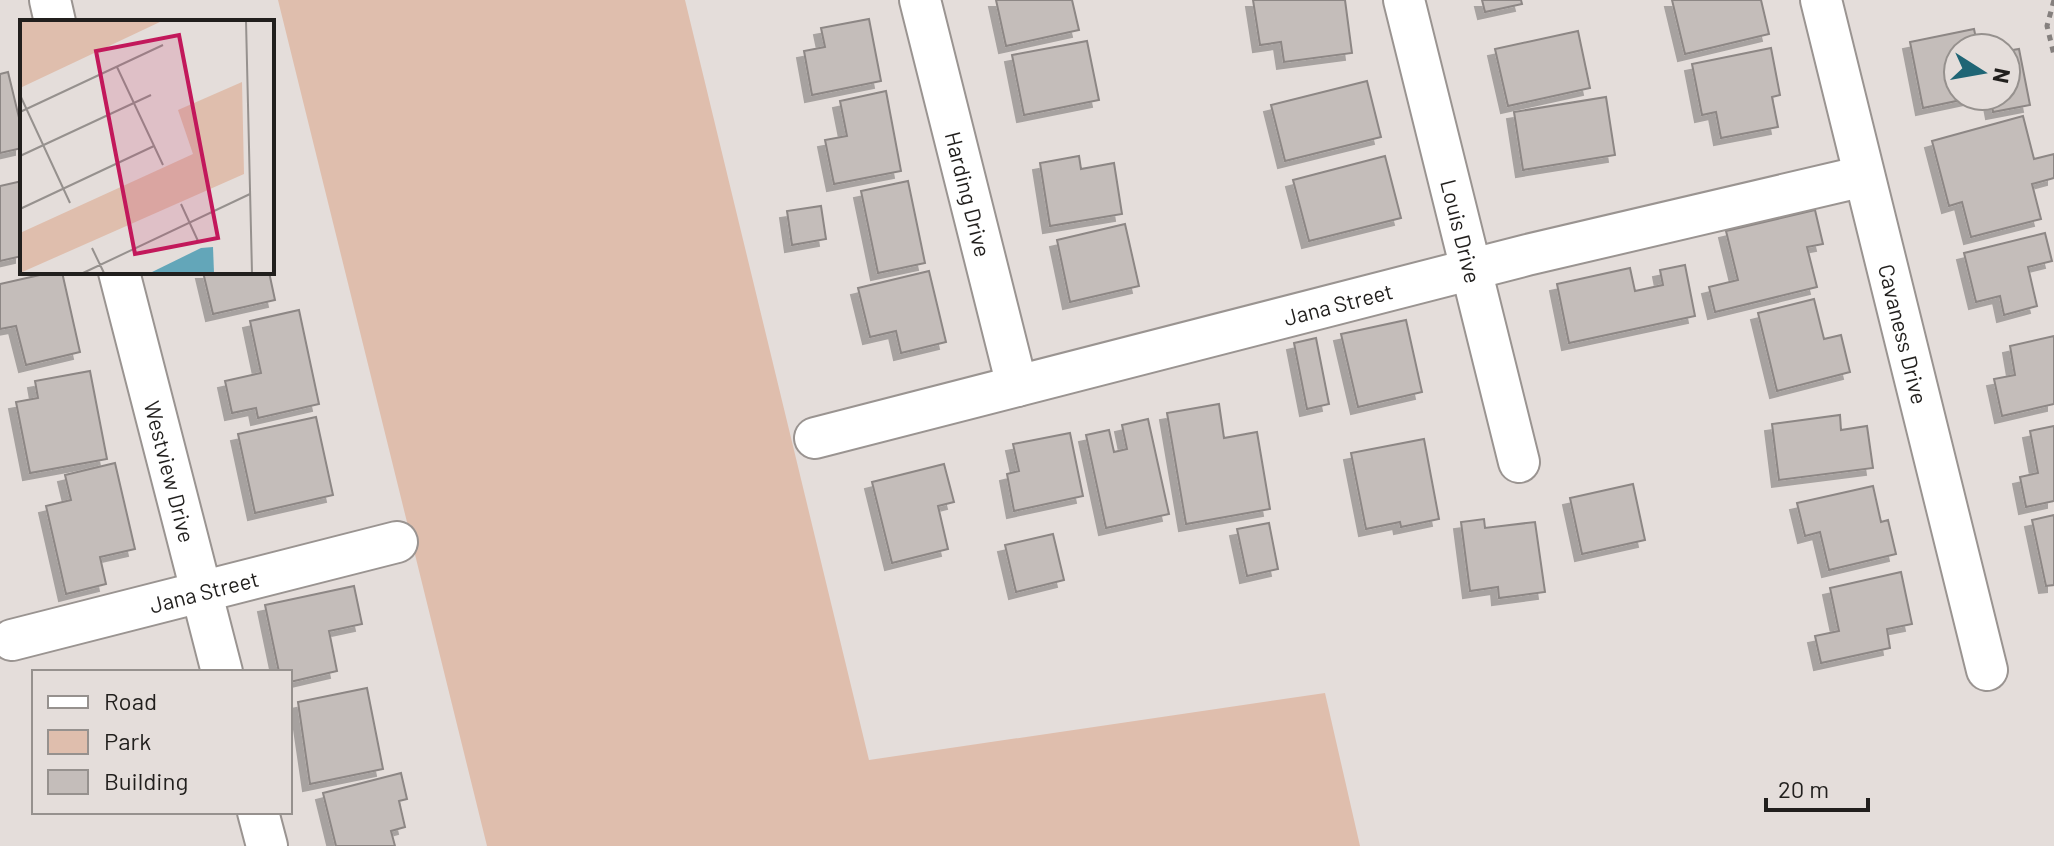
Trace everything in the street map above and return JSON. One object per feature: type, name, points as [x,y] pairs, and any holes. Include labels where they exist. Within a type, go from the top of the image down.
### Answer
[{"type":"street","points":[[50,0],[55,20]]},
{"type":"street","name":"Harding Drive","points":[[920,0],[1017,386]]},
{"type":"street","name":"Louis Drive","points":[[1404,0],[1519,462]]},
{"type":"street","name":"Cavaness Drive","points":[[1821,0],[1987,670]]},
{"type":"street","name":"Jana Street","points":[[815,438],[1471,270],[1864,176]]},
{"type":"street","name":"Westview Drive","points":[[120,274],[221,670]]},
{"type":"street","name":"Jana Street","points":[[12,640],[397,542]]},
{"type":"street","points":[[259,814],[267,846]]},
{"type":"path","points":[[2054,0],[2047,26],[2054,55]]},
{"type":"green space","points":[[278,0],[685,0],[869,760],[1325,693],[1360,846],[487,846]]},
{"type":"building","points":[[996,0],[1072,0],[1079,30],[1006,46]]},
{"type":"building","points":[[1253,0],[1345,0],[1352,53],[1284,62],[1281,42],[1260,45]]},
{"type":"building","points":[[1482,0],[1521,0],[1522,4],[1485,12]]},
{"type":"building","points":[[1672,0],[1761,0],[1769,34],[1685,54]]},
{"type":"building","points":[[869,19],[881,81],[812,95],[804,51],[825,47],[821,28]]},
{"type":"building","points":[[1578,31],[1590,88],[1508,106],[1495,49]]},
{"type":"building","points":[[1942,36],[1942,104],[1923,108],[1910,42]]},
{"type":"building","points":[[1087,41],[1099,100],[1024,115],[1012,55]]},
{"type":"building","points":[[1771,48],[1780,95],[1772,97],[1778,127],[1721,138],[1716,112],[1702,115],[1692,64]]},
{"type":"building","points":[[2022,64],[2030,105],[2022,107]]},
{"type":"building","points":[[8,72],[20,122],[20,148],[0,153],[0,74]]},
{"type":"building","points":[[1367,81],[1381,137],[1285,161],[1271,105]]},
{"type":"building","points":[[886,91],[901,171],[834,184],[825,140],[847,136],[840,101]]},
{"type":"building","points":[[1606,97],[1615,155],[1523,170],[1514,112]]},
{"type":"building","points":[[2023,116],[2034,159],[2054,154],[2054,178],[2032,184],[2041,219],[1971,237],[1962,202],[1949,206],[1932,141]]},
{"type":"building","points":[[1079,156],[1081,169],[1114,163],[1122,214],[1050,226],[1040,163]]},
{"type":"building","points":[[1385,156],[1401,218],[1309,241],[1293,180]]},
{"type":"building","points":[[20,181],[20,256],[0,261],[0,186]]},
{"type":"building","points":[[908,181],[925,263],[878,273],[861,191]]},
{"type":"building","points":[[821,206],[826,239],[792,245],[787,211]]},
{"type":"building","points":[[1815,210],[1823,244],[1807,247],[1817,287],[1715,312],[1709,287],[1738,280],[1726,231]]},
{"type":"building","points":[[1125,224],[1139,286],[1070,302],[1057,240]]},
{"type":"building","points":[[2045,233],[2052,261],[2028,267],[2037,306],[2004,315],[2000,296],[1976,302],[1964,253]]},
{"type":"building","points":[[1685,265],[1695,316],[1569,343],[1557,284],[1630,268],[1635,291],[1663,285],[1660,270]]},
{"type":"building","points":[[929,271],[946,342],[901,353],[896,331],[870,337],[858,288]]},
{"type":"building","points":[[44,274],[62,274],[80,352],[26,365],[16,326],[0,329],[0,284]]},
{"type":"building","points":[[203,274],[269,274],[275,300],[213,314]]},
{"type":"building","points":[[1814,299],[1824,339],[1841,335],[1850,372],[1777,391],[1758,313]]},
{"type":"building","points":[[299,310],[319,404],[258,418],[256,408],[232,413],[225,381],[261,373],[250,321]]},
{"type":"building","points":[[1406,320],[1422,392],[1358,407],[1341,334]]},
{"type":"building","points":[[2054,336],[2054,404],[2002,416],[1994,379],[2015,375],[2010,346]]},
{"type":"building","points":[[1316,338],[1329,404],[1307,409],[1294,343]]},
{"type":"building","points":[[90,371],[107,459],[30,473],[16,402],[38,398],[35,381]]},
{"type":"building","points":[[1219,404],[1224,438],[1257,432],[1270,509],[1186,524],[1167,413]]},
{"type":"building","points":[[1840,415],[1841,430],[1867,426],[1873,468],[1779,480],[1772,424]]},
{"type":"building","points":[[316,417],[333,495],[255,513],[238,434]]},
{"type":"building","points":[[1148,419],[1169,514],[1106,528],[1086,435],[1109,430],[1114,452],[1127,449],[1122,425]]},
{"type":"building","points":[[2054,426],[2054,501],[2026,507],[2020,477],[2038,473],[2030,431]]},
{"type":"building","points":[[1070,433],[1083,496],[1014,511],[1007,474],[1019,471],[1013,444]]},
{"type":"building","points":[[1424,439],[1439,519],[1401,527],[1400,522],[1366,529],[1351,453]]},
{"type":"building","points":[[115,463],[135,549],[100,557],[106,584],[66,594],[46,506],[71,500],[65,475]]},
{"type":"building","points":[[944,464],[954,502],[938,506],[948,549],[892,563],[872,482]]},
{"type":"building","points":[[1633,484],[1645,540],[1582,554],[1570,498]]},
{"type":"building","points":[[1873,486],[1881,522],[1888,520],[1896,554],[1829,570],[1820,532],[1805,536],[1797,503]]},
{"type":"building","points":[[2054,515],[2054,585],[2046,586],[2032,520]]},
{"type":"building","points":[[1484,519],[1485,528],[1535,522],[1545,592],[1499,598],[1498,587],[1470,591],[1461,522]]},
{"type":"building","points":[[1269,523],[1278,569],[1247,576],[1237,529]]},
{"type":"building","points":[[1053,534],[1064,580],[1016,592],[1005,545]]},
{"type":"building","points":[[1901,572],[1912,624],[1887,629],[1890,648],[1821,663],[1815,636],[1839,631],[1830,588]]},
{"type":"building","points":[[354,586],[362,624],[329,631],[337,671],[292,682],[292,670],[279,670],[265,605]]},
{"type":"building","points":[[367,688],[383,769],[310,784],[298,702]]},
{"type":"building","points":[[401,773],[407,799],[399,801],[405,827],[391,831],[395,846],[336,846],[323,793]]}]
